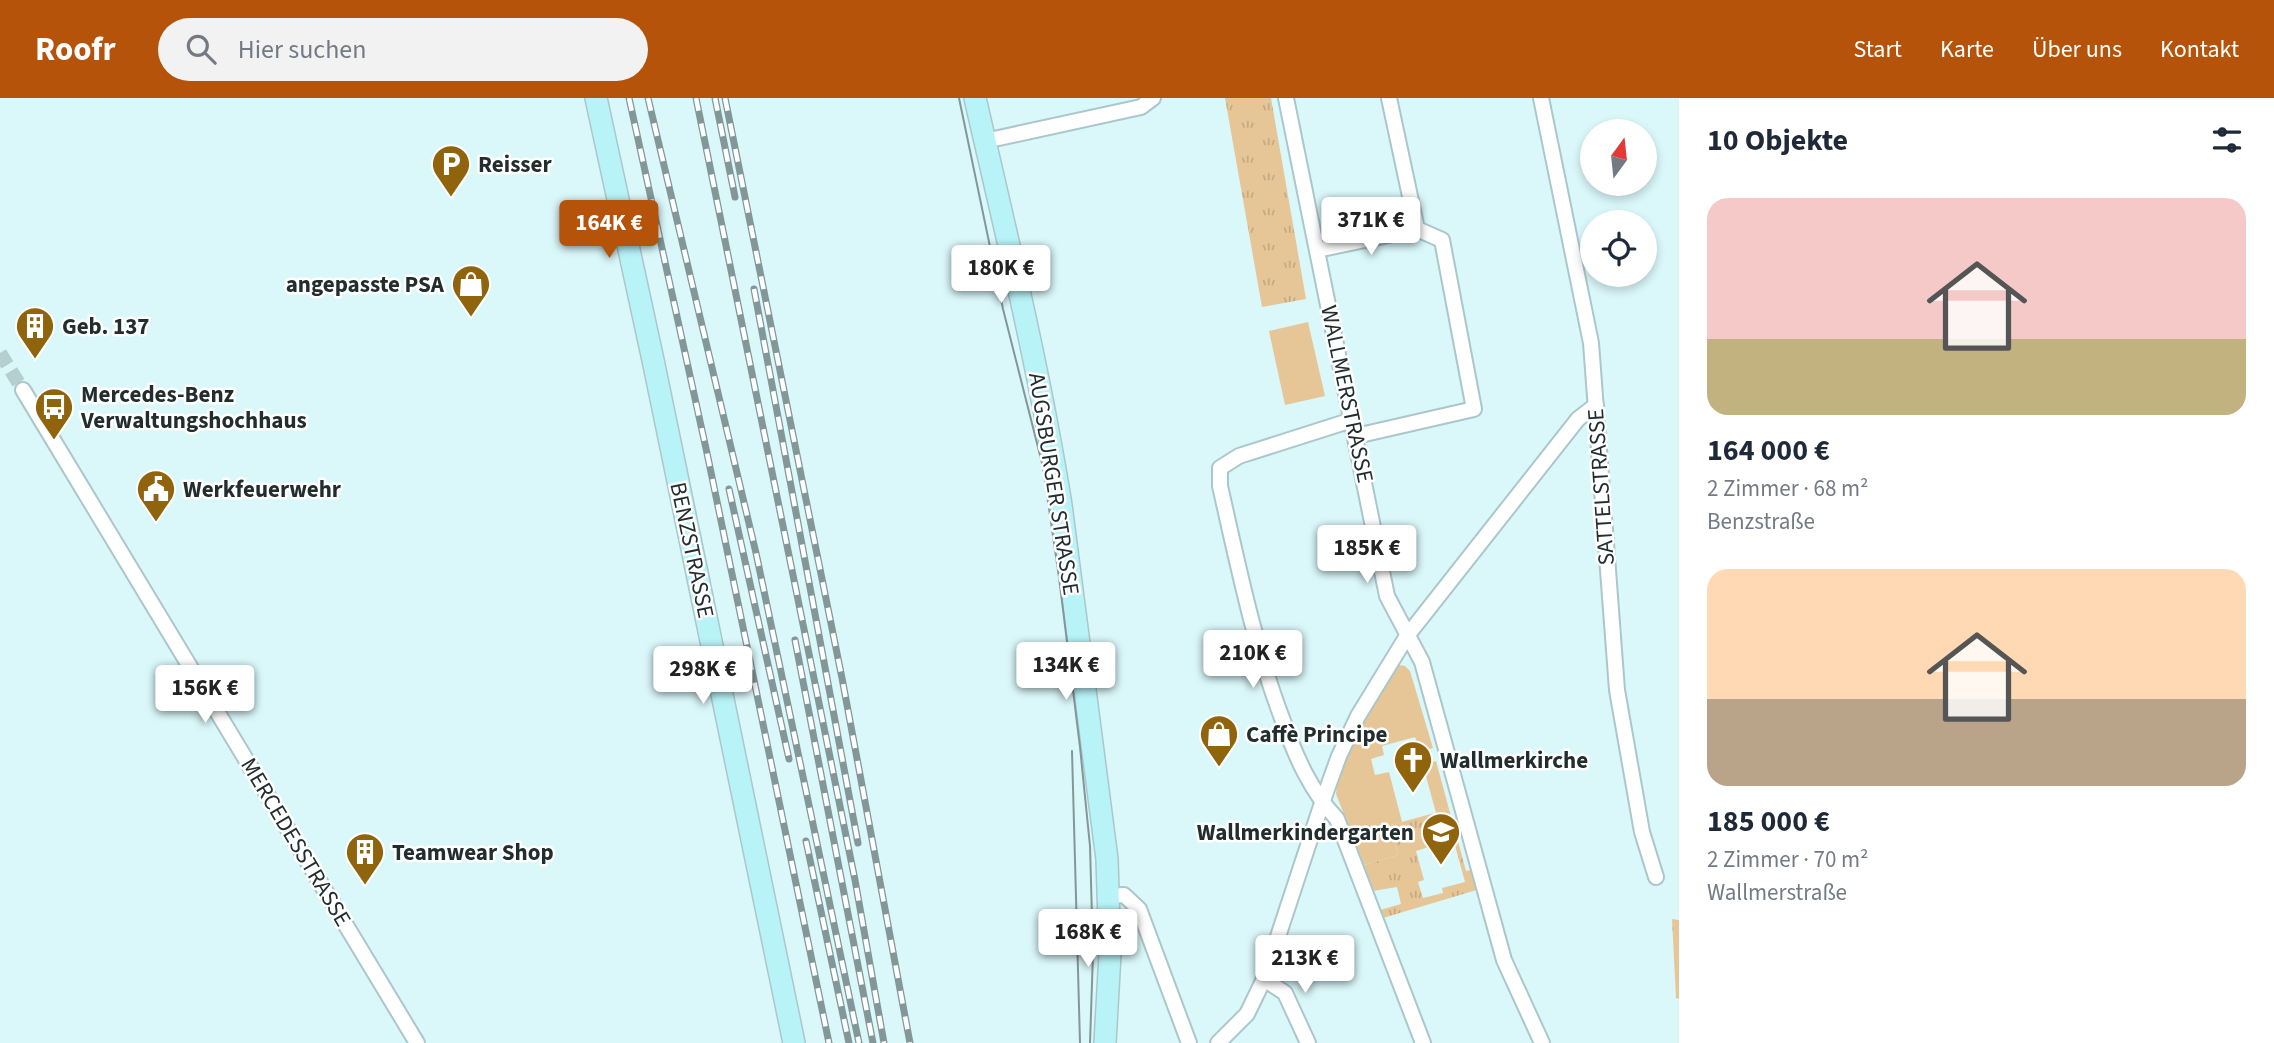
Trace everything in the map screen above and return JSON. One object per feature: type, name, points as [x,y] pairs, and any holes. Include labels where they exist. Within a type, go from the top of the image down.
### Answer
[{"type":"main road","name":"BENZSTRASSE","points":[[596,98],[656,374],[794,1043]]},
{"type":"main road","name":"AUGSBURGER STRASSE","points":[[975,98],[1015,272],[1060,494],[1102,816],[1109,895],[1110,954],[1105,1043]]},
{"type":"street","points":[[985,141],[1141,107],[1153,98]]},
{"type":"street","name":"WALLMERSTRASSE","points":[[1286,98],[1387,596],[1423,662],[1504,960],[1542,1043]]},
{"type":"street","points":[[1389,98],[1417,229]]},
{"type":"street","name":"SATTELSTRASSE","points":[[1541,98],[1591,343],[1616,690],[1642,832],[1656,877]]},
{"type":"street","points":[[1317,250],[1417,229],[1441,240],[1474,409],[1356,436]]},
{"type":"street","name":"MERCEDESSTRASSE","points":[[23,390],[417,1043]]},
{"type":"street","points":[[1218,1043],[1247,1014],[1264,979],[1322,803],[1339,756],[1358,716],[1407,636],[1578,419],[1596,405]]},
{"type":"street","points":[[1352,419],[1240,456],[1220,468],[1220,486],[1248,608],[1272,691],[1300,767],[1322,803],[1337,819],[1423,1043]]},
{"type":"street","points":[[1109,895],[1124,895],[1139,909],[1189,1043]]},
{"type":"street","points":[[1264,979],[1285,993],[1307,1043]]},
{"type":"green space","points":[[1225,98],[1271,98],[1306,299],[1262,307]]},
{"type":"green space","points":[[1308,322],[1325,396],[1285,405],[1269,331]]},
{"type":"green space","points":[[1398,665],[1405,666],[1410,671],[1433,748],[1420,752],[1415,737],[1382,746],[1384,755],[1371,759],[1375,775],[1389,772],[1402,822],[1391,825],[1398,855],[1364,865],[1336,794],[1350,743],[1376,696]]},
{"type":"green space","points":[[1436,761],[1449,809],[1436,813],[1423,765]]},
{"type":"green space","points":[[1449,809],[1454,826],[1432,832],[1435,845],[1416,851],[1424,880],[1418,882],[1423,898],[1443,893],[1442,888],[1465,882],[1451,831],[1455,830],[1466,871],[1475,869],[1480,889],[1383,918],[1380,910],[1401,904],[1397,887],[1373,891],[1364,865],[1398,855],[1391,825]]},
{"type":"green space","points":[[1672,919],[1679,920],[1679,999],[1676,998]]},
{"type":"tunnel","points":[[0,353],[23,390]]},
{"type":"tram line","points":[[959,98],[1003,309],[1043,467],[1059,577],[1090,846],[1093,953],[1090,1043]]},
{"type":"tram line","points":[[1072,751],[1080,1043]]},
{"type":"railway","points":[[629,98],[707,453],[829,1043]]},
{"type":"railway","points":[[648,98],[756,553],[859,1043]]},
{"type":"railway","points":[[696,98],[855,880],[884,1043]]},
{"type":"railway","points":[[715,98],[735,197]]},
{"type":"railway","points":[[725,98],[842,678],[910,1043]]},
{"type":"railway","points":[[754,289],[858,843]]},
{"type":"railway","points":[[729,489],[789,759]]},
{"type":"railway","points":[[795,640],[873,1043]]},
{"type":"railway","points":[[806,841],[849,1043]]},
{"type":"place","name":"Reisser","points":[[451,198]]},
{"type":"place","name":"angepasste PSA","points":[[471,318]]},
{"type":"place","name":"Geb. 137","points":[[35,360]]},
{"type":"place","name":"Mercedes-Benz Verwaltungshochhaus","points":[[54,441]]},
{"type":"place","name":"Werkfeuerwehr","points":[[156,523]]},
{"type":"place","name":"Caffè Principe","points":[[1219,768]]},
{"type":"place","name":"Wallmerkirche","points":[[1413,794]]},
{"type":"place","name":"Wallmerkindergarten","points":[[1441,866]]},
{"type":"place","name":"Teamwear Shop","points":[[365,886]]}]
